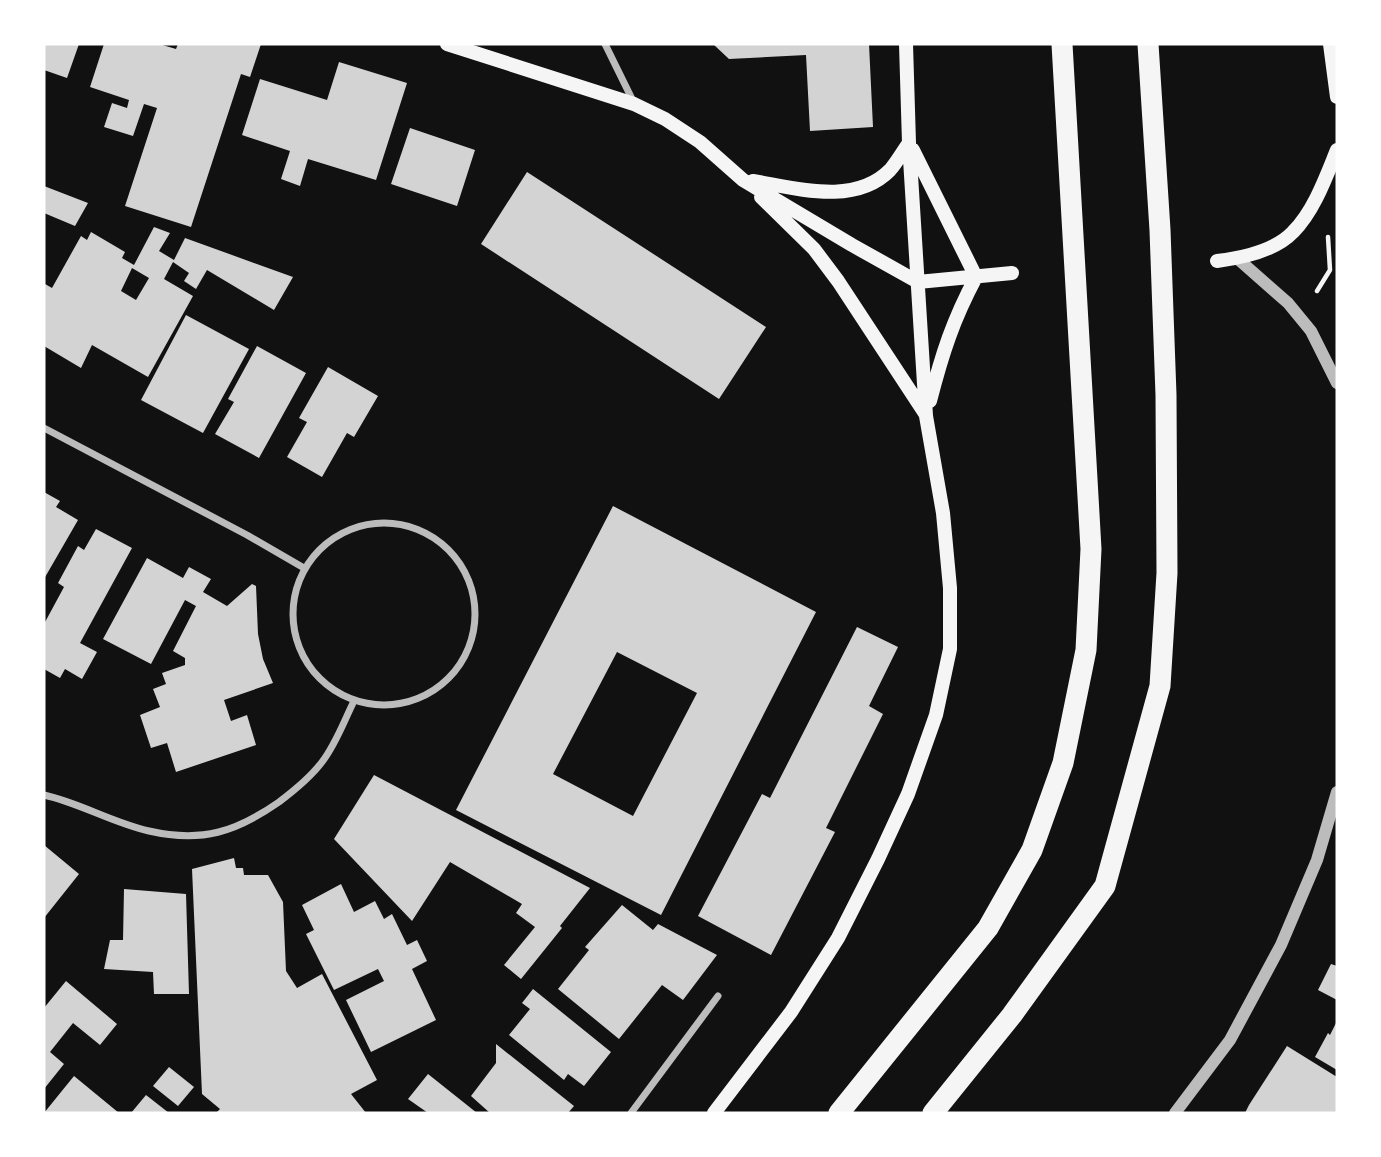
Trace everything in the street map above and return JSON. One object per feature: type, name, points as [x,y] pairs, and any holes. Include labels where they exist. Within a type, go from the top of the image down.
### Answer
[{"type":"highway","points":[[839,1113],[988,928],[1032,850],[1063,763],[1086,650],[1091,549],[1062,44]]},
{"type":"highway","points":[[933,1113],[1012,1015],[1105,886],[1160,686],[1167,573],[1166,395],[1160,230],[1148,44]]},
{"type":"main road","points":[[447,44],[634,104],[665,119],[701,142],[814,249],[838,281],[926,416]]},
{"type":"main road","points":[[714,1113],[791,1012],[838,939],[908,794],[936,715],[950,649],[950,588],[943,513],[926,416],[909,143],[906,44]]},
{"type":"main road","points":[[1330,44],[1337,97]]},
{"type":"main road","points":[[743,180],[806,190],[850,191],[870,185],[890,170],[909,143]]},
{"type":"main road","points":[[909,143],[976,277]]},
{"type":"main road","points":[[1217,261],[1238,259],[1276,244],[1293,233],[1324,180],[1337,150]]},
{"type":"main road","points":[[743,180],[852,246],[918,282],[1012,273]]},
{"type":"main road","points":[[926,416],[945,345],[957,312],[976,277]]},
{"type":"street","points":[[605,44],[634,104]]},
{"type":"street","points":[[1238,259],[1288,303],[1311,331],[1337,383]]},
{"type":"street","points":[[44,428],[304,568]]},
{"type":"street","points":[[383,522],[415,527],[442,542],[464,567],[474,596],[475,628],[464,658],[444,683],[417,700],[385,706],[354,701],[326,685],[305,661],[294,631],[293,599],[304,568],[324,543],[352,527],[383,522]]},
{"type":"street","points":[[44,795],[148,831],[180,836],[228,831],[263,813],[307,779],[323,762],[354,701]]},
{"type":"street","points":[[1175,1113],[1230,1040],[1281,945],[1317,860],[1337,792]]},
{"type":"street","points":[[631,1113],[718,996]]},
{"type":"building","points":[[44,44],[79,44],[67,78],[44,70]]},
{"type":"building","points":[[104,44],[159,44],[176,49],[178,44],[261,44],[250,77],[241,74],[191,227],[125,206],[157,108],[144,104],[133,136],[104,127],[112,103],[127,108],[129,100],[90,87]]},
{"type":"building","points":[[713,44],[869,44],[873,127],[810,131],[806,55],[729,59]]},
{"type":"building","points":[[339,62],[407,83],[376,180],[308,159],[300,186],[281,179],[290,151],[242,135],[260,79],[327,100]]},
{"type":"building","points":[[410,128],[475,150],[457,206],[391,184]]},
{"type":"building","points":[[527,172],[766,327],[719,399],[481,244]]},
{"type":"building","points":[[44,186],[88,203],[75,226],[44,213]]},
{"type":"building","points":[[154,227],[170,233],[159,251],[174,260],[185,238],[293,277],[274,310],[207,270],[196,289],[184,281],[189,273],[173,262],[164,279],[193,296],[148,377],[92,345],[81,368],[44,346],[44,286],[45,284],[52,288],[81,236],[87,240],[91,232],[125,252],[122,258],[134,265]],"holes":[[[132,268],[149,278],[136,300],[121,291]]]},
{"type":"building","points":[[186,315],[249,349],[203,433],[141,400]]},
{"type":"building","points":[[257,346],[306,373],[259,458],[215,434],[234,402],[228,399]]},
{"type":"building","points":[[328,367],[378,396],[354,437],[347,433],[322,477],[287,457],[307,422],[299,418]]},
{"type":"building","points":[[44,492],[60,501],[56,507],[78,520],[44,579]]},
{"type":"building","points":[[613,506],[816,612],[661,915],[456,810]],"holes":[[[617,652],[697,693],[633,816],[553,774]]]},
{"type":"building","points":[[96,529],[132,548],[80,643],[97,652],[82,679],[65,669],[60,678],[44,669],[44,624],[64,587],[58,583],[78,546],[84,550]]},
{"type":"building","points":[[147,558],[183,578],[189,567],[211,579],[203,592],[227,606],[252,584],[256,586],[258,634],[263,659],[273,683],[224,700],[231,721],[247,715],[256,745],[176,772],[167,743],[151,748],[140,715],[160,707],[153,689],[166,684],[162,673],[185,665],[185,658],[173,651],[196,606],[185,600],[151,664],[103,639]]},
{"type":"building","points":[[857,627],[898,647],[869,706],[883,714],[826,828],[835,832],[771,955],[698,916],[762,794],[770,798]]},
{"type":"building","points":[[374,775],[590,888],[521,979],[504,965],[535,927],[516,913],[522,904],[450,862],[412,921],[334,839]]},
{"type":"building","points":[[44,845],[79,874],[44,918]]},
{"type":"building","points":[[234,858],[236,868],[243,868],[244,875],[268,875],[283,902],[286,971],[297,988],[322,974],[377,1080],[351,1094],[366,1113],[216,1113],[220,1109],[202,1094],[192,869]]},
{"type":"building","points":[[341,884],[354,912],[375,901],[384,919],[392,914],[407,945],[417,940],[427,961],[412,969],[436,1020],[371,1052],[346,1000],[384,981],[378,969],[334,990],[306,934],[314,930],[302,905]]},
{"type":"building","points":[[124,889],[186,894],[189,994],[154,994],[153,972],[104,969],[110,940],[123,940]]},
{"type":"building","points":[[622,905],[653,930],[658,924],[717,955],[683,1000],[662,985],[619,1039],[558,989],[589,950],[585,947]]},
{"type":"building","points":[[1331,964],[1337,966],[1337,1000],[1318,990]]},
{"type":"building","points":[[66,981],[117,1024],[100,1045],[73,1023],[50,1052],[64,1064],[44,1089],[44,1008]]},
{"type":"building","points":[[533,989],[611,1052],[584,1086],[568,1074],[564,1080],[509,1035],[530,1009],[522,1003]]},
{"type":"building","points":[[1337,1021],[1337,1070],[1315,1057]]},
{"type":"building","points":[[496,1044],[574,1106],[568,1113],[490,1113],[471,1096],[496,1063]]},
{"type":"building","points":[[1287,1046],[1337,1077],[1337,1113],[1245,1113]]},
{"type":"building","points":[[169,1067],[194,1087],[178,1106],[153,1086]]},
{"type":"building","points":[[428,1074],[477,1113],[428,1113],[408,1099]]},
{"type":"building","points":[[74,1076],[119,1113],[44,1113]]},
{"type":"building","points":[[146,1095],[169,1113],[131,1113]]}]
